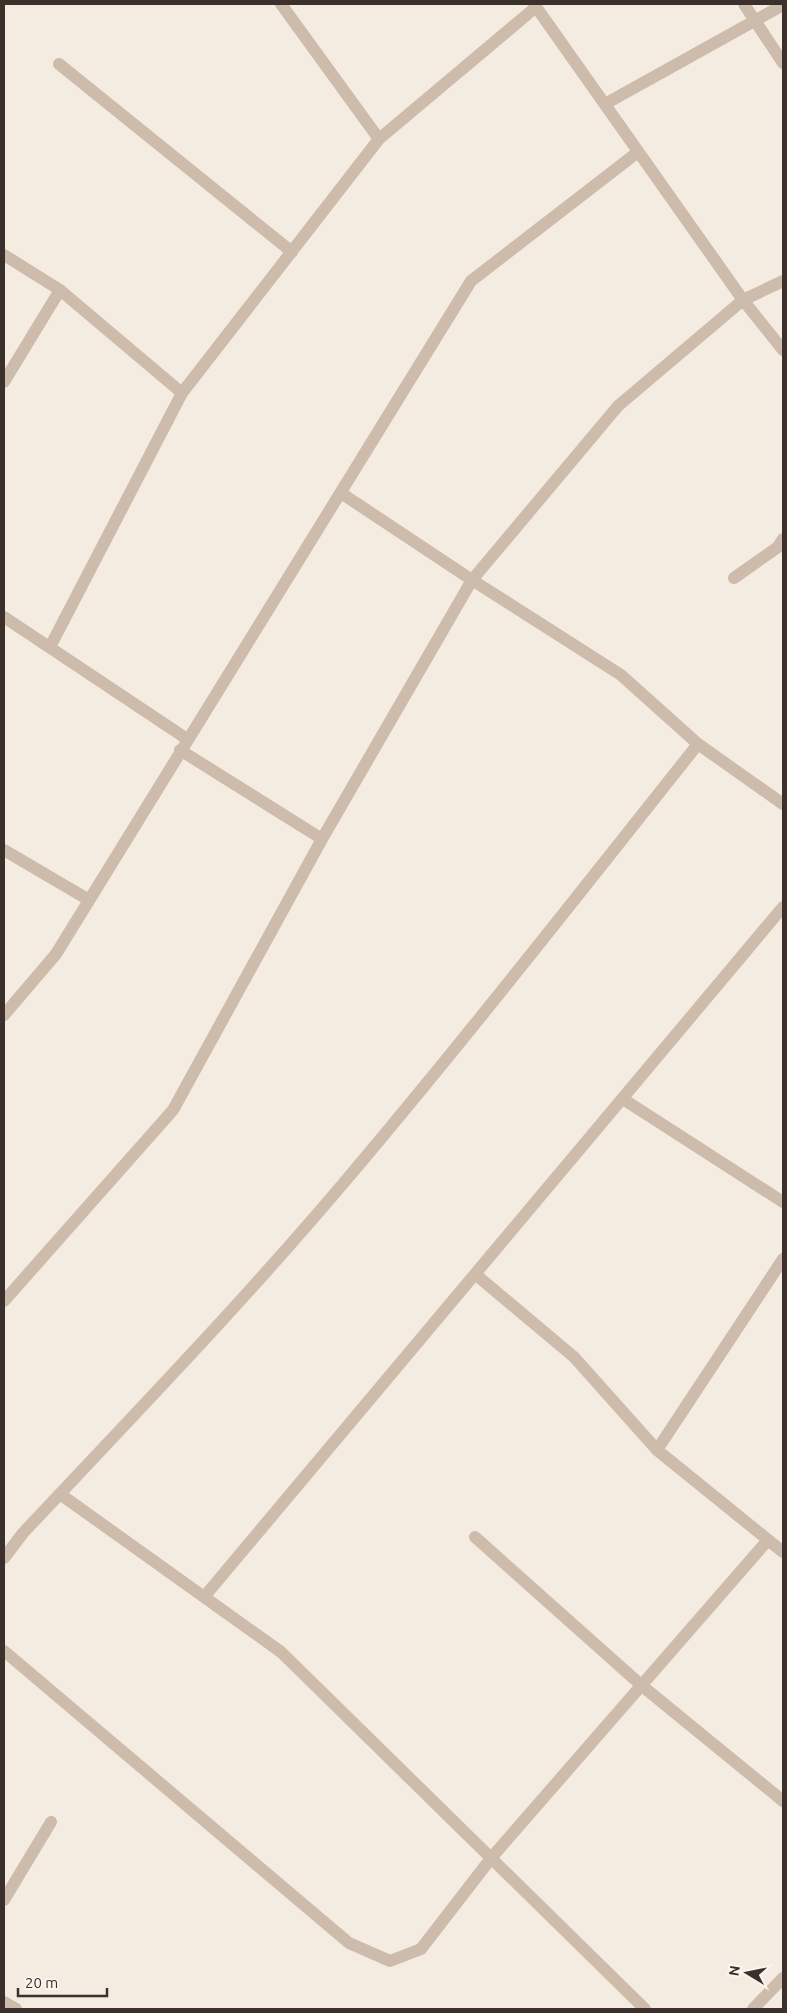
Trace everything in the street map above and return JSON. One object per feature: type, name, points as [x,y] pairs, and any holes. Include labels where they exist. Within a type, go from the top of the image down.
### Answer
[{"type":"street","points":[[281,4],[379,140]]},
{"type":"street","points":[[744,4],[783,63]]},
{"type":"street","points":[[50,647],[182,392],[379,140],[535,5],[743,300],[783,350]]},
{"type":"street","points":[[604,104],[783,5]]},
{"type":"street","points":[[59,64],[292,252]]},
{"type":"street","points":[[4,1015],[56,954],[180,750],[471,281],[638,152]]},
{"type":"street","points":[[4,255],[60,290],[182,392]]},
{"type":"street","points":[[4,1301],[172,1110],[322,839],[472,580],[618,406],[743,300],[783,281]]},
{"type":"street","points":[[4,382],[60,290]]},
{"type":"street","points":[[341,493],[472,580],[621,675],[698,744],[783,804]]},
{"type":"street","points":[[734,578],[778,548],[783,539]]},
{"type":"street","points":[[4,617],[187,739]]},
{"type":"street","points":[[4,1558],[346,1180],[516,972],[698,744]]},
{"type":"street","points":[[180,750],[322,839]]},
{"type":"street","points":[[4,850],[89,900]]},
{"type":"street","points":[[204,1597],[783,907]]},
{"type":"street","points":[[623,1098],[783,1202]]},
{"type":"street","points":[[657,1450],[783,1259]]},
{"type":"street","points":[[475,1274],[574,1357],[657,1450],[783,1552]]},
{"type":"street","points":[[60,1494],[281,1652],[645,2009]]},
{"type":"street","points":[[476,1537],[641,1685],[783,1801]]},
{"type":"street","points":[[4,1651],[349,1943],[390,1961],[421,1949],[492,1857],[768,1540]]},
{"type":"street","points":[[4,1900],[51,1822]]},
{"type":"street","points":[[754,2009],[783,1978]]},
{"type":"street","points":[[4,2002],[16,2009]]}]
